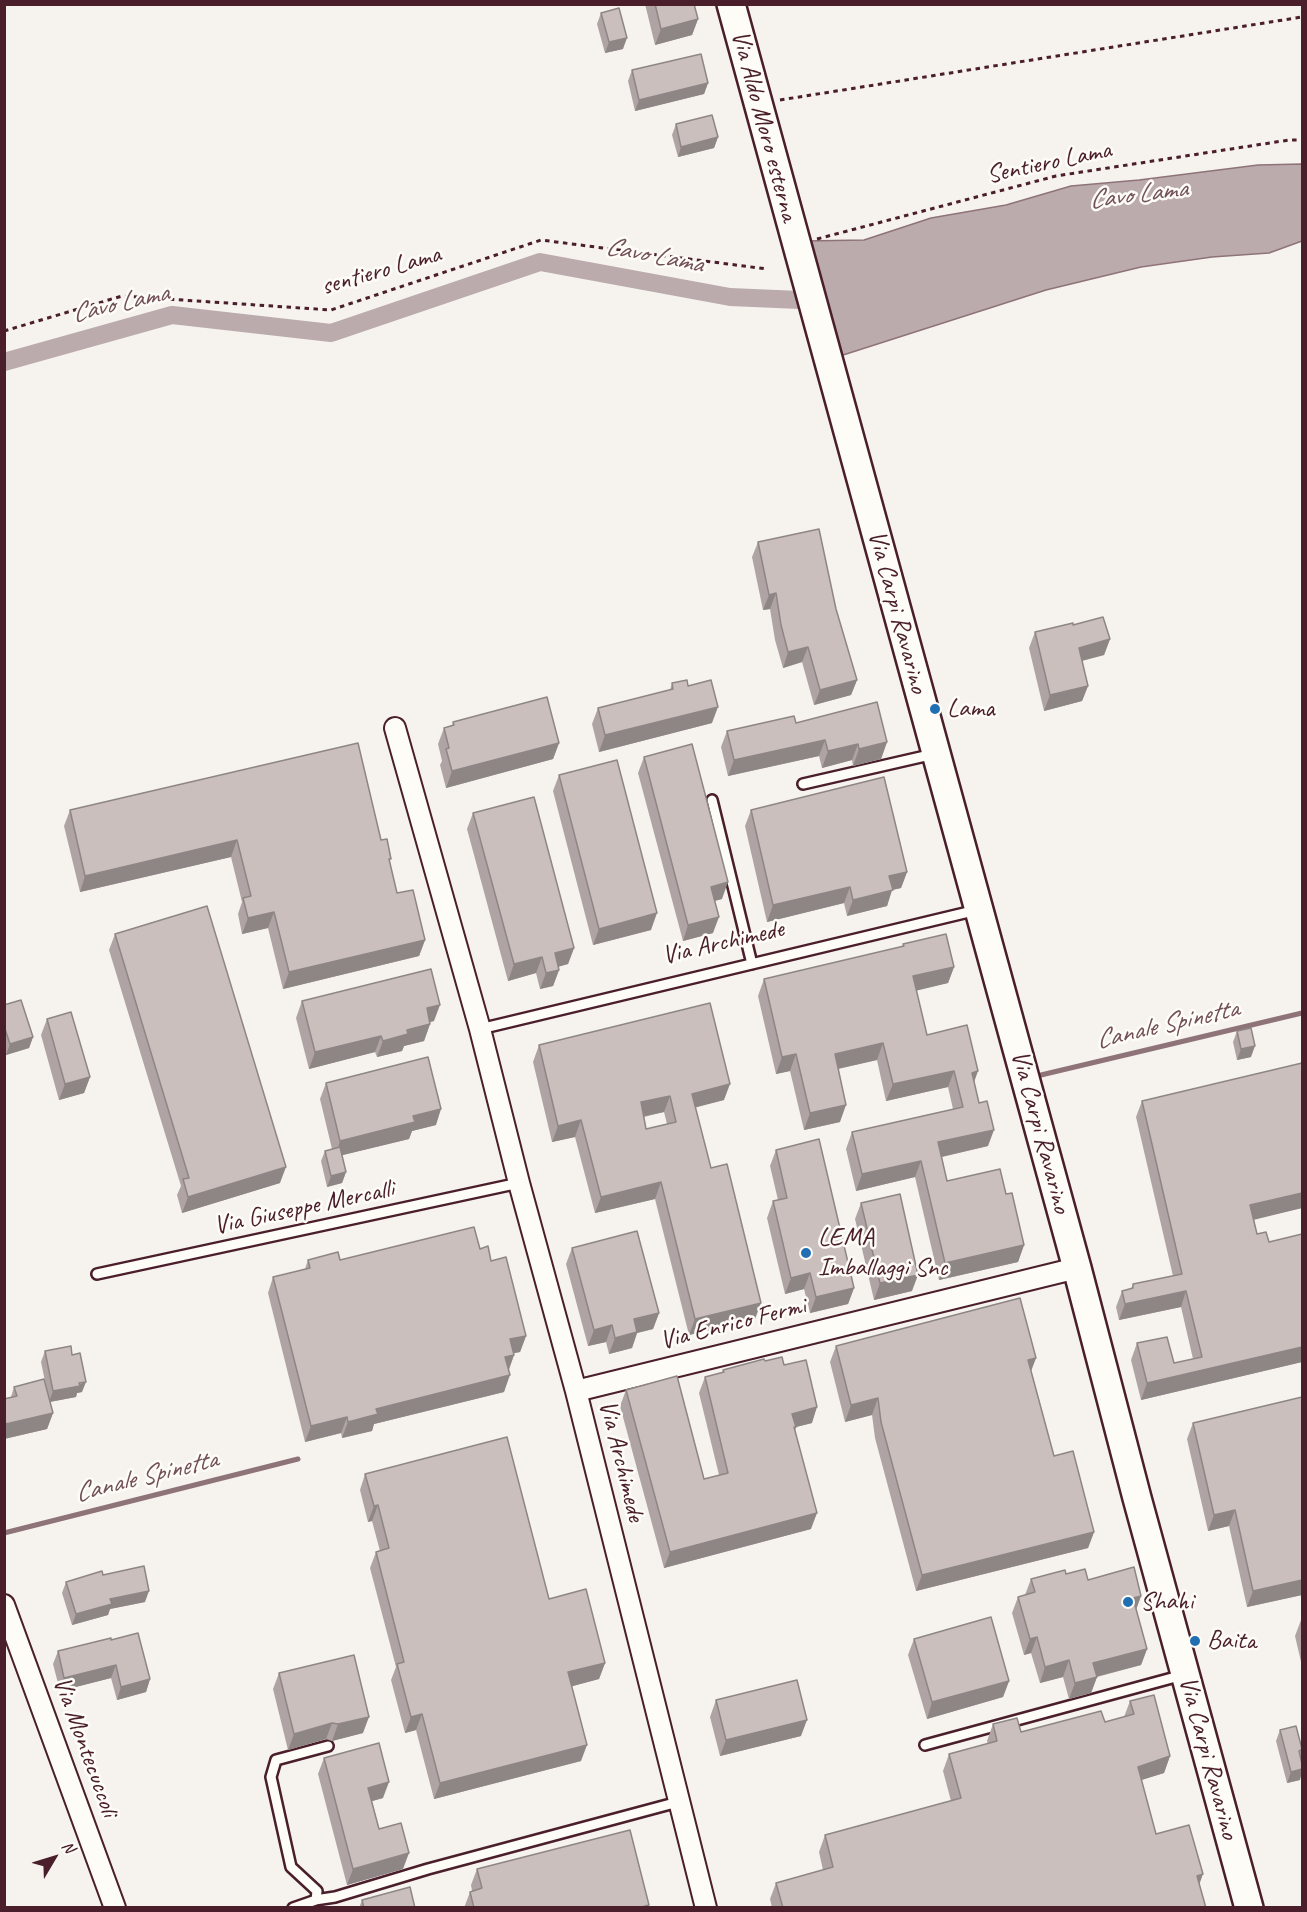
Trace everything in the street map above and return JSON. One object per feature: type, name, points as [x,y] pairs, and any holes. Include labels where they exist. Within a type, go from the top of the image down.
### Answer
[{"type":"main road","name":"Via Aldo Moro esterna","points":[[731,4],[758,104],[802,245],[828,358]]},
{"type":"main road","name":"Via Carpi Ravarino","points":[[828,358],[1249,1908]]},
{"type":"street","name":"Via Archimede","points":[[395,728],[480,1029],[519,1183],[576,1390],[706,1908]]},
{"type":"street","name":"Via Enrico Fermi","points":[[576,1390],[1077,1268]]},
{"type":"street","name":"Via Montecuccoli","points":[[4,1605],[115,1908]]},
{"type":"lane","points":[[803,784],[936,753]]},
{"type":"lane","points":[[712,800],[752,964]]},
{"type":"lane","name":"Via Archimede","points":[[480,1029],[979,910]]},
{"type":"lane","name":"Via Giuseppe Mercalli","points":[[97,1274],[519,1183]]},
{"type":"lane","points":[[925,1745],[1185,1674]]},
{"type":"lane","points":[[315,1900],[317,1891],[291,1867],[271,1777],[276,1760],[328,1746]]},
{"type":"lane","points":[[293,1908],[315,1900],[335,1897],[428,1869],[678,1802]]},
{"type":"path","points":[[758,104],[1302,17]]},
{"type":"path","name":"Sentiero Lama","points":[[802,245],[1056,176],[1289,140],[1302,140]]},
{"type":"path","name":"sentiero Lama","points":[[4,331],[122,296],[331,310],[541,240],[767,269]]},
{"type":"water","points":[[1302,164],[1302,241],[1269,253],[1212,257],[1141,267],[1046,290],[840,356],[806,241],[864,240],[931,218],[1006,205],[1071,186],[1258,165]]},
{"type":"building","points":[[655,4],[694,4],[698,19],[661,29]]},
{"type":"building","points":[[619,8],[627,38],[609,42],[601,13]]},
{"type":"building","points":[[701,54],[708,83],[639,100],[632,70]]},
{"type":"building","points":[[712,115],[718,137],[681,147],[676,124]]},
{"type":"building","points":[[819,529],[836,609],[857,680],[820,690],[808,647],[788,652],[776,593],[769,595],[758,542]]},
{"type":"building","points":[[1103,617],[1110,639],[1079,648],[1088,686],[1050,695],[1035,632]]},
{"type":"building","points":[[687,680],[688,686],[711,680],[718,707],[605,735],[598,708],[673,689],[672,683]]},
{"type":"building","points":[[547,697],[559,743],[452,771],[446,749],[449,748],[444,728],[454,725],[453,722]]},
{"type":"building","points":[[877,702],[887,742],[859,749],[858,744],[828,751],[825,740],[734,760],[727,731],[794,716],[796,723]]},
{"type":"building","points":[[358,743],[381,840],[387,839],[397,893],[413,890],[425,940],[289,972],[274,912],[248,918],[243,898],[251,896],[237,840],[85,876],[70,810]]},
{"type":"building","points":[[692,744],[728,882],[711,887],[719,917],[688,925],[644,757]]},
{"type":"building","points":[[617,760],[657,913],[599,929],[559,775]]},
{"type":"building","points":[[884,777],[907,872],[889,876],[893,890],[853,900],[850,887],[773,905],[751,810]]},
{"type":"building","points":[[534,797],[574,948],[555,953],[559,970],[546,973],[542,957],[514,964],[473,813]]},
{"type":"building","points":[[207,906],[286,1167],[188,1197],[183,1179],[189,1178],[115,934]]},
{"type":"building","points":[[946,934],[954,967],[913,976],[927,1035],[967,1025],[978,1071],[972,1073],[979,1103],[987,1101],[994,1130],[938,1142],[947,1181],[1000,1169],[1006,1194],[1012,1193],[1024,1245],[945,1263],[921,1161],[862,1174],[852,1132],[963,1107],[954,1071],[893,1084],[883,1043],[835,1054],[846,1105],[810,1113],[796,1054],[782,1057],[764,979]]},
{"type":"building","points":[[431,969],[440,1005],[427,1008],[430,1024],[407,1030],[408,1034],[383,1041],[381,1036],[315,1052],[302,1001]]},
{"type":"building","points":[[21,1000],[33,1037],[10,1044],[4,1026],[4,1005]]},
{"type":"building","points":[[710,1003],[730,1084],[692,1094],[711,1168],[727,1164],[761,1303],[695,1319],[661,1182],[601,1197],[581,1120],[558,1126],[539,1045]],"holes":[[[670,1096],[676,1122],[646,1129],[641,1102]]]},
{"type":"building","points":[[71,1012],[90,1077],[65,1084],[47,1019]]},
{"type":"building","points":[[1251,1028],[1255,1046],[1241,1049],[1237,1031]]},
{"type":"building","points":[[428,1057],[441,1109],[413,1116],[415,1122],[340,1141],[326,1083]]},
{"type":"building","points":[[1302,1063],[1302,1193],[1250,1205],[1257,1234],[1266,1232],[1269,1242],[1302,1234],[1302,1347],[1147,1383],[1137,1343],[1167,1337],[1174,1363],[1202,1357],[1186,1291],[1125,1304],[1122,1291],[1133,1288],[1133,1284],[1182,1274],[1142,1101]]},
{"type":"building","name":"LEMA Imballaggi Snc","points":[[819,1139],[854,1288],[816,1297],[810,1273],[791,1278],[773,1201],[787,1198],[776,1150]]},
{"type":"building","points":[[340,1147],[346,1172],[331,1176],[325,1151]]},
{"type":"building","points":[[900,1194],[918,1275],[880,1283],[861,1203]]},
{"type":"building","points":[[474,1227],[480,1249],[488,1246],[491,1261],[506,1257],[526,1336],[510,1339],[514,1355],[505,1357],[510,1375],[376,1409],[378,1414],[348,1422],[347,1417],[311,1426],[273,1277],[310,1268],[308,1260],[338,1252],[340,1260]]},
{"type":"building","points":[[637,1231],[659,1313],[634,1319],[637,1332],[615,1338],[612,1325],[594,1330],[572,1248]]},
{"type":"building","points":[[1020,1298],[1036,1358],[1028,1360],[1054,1456],[1073,1451],[1094,1532],[922,1575],[881,1422],[878,1398],[851,1405],[836,1346]]},
{"type":"building","points":[[71,1346],[72,1355],[80,1353],[86,1382],[79,1383],[80,1386],[53,1391],[45,1351]]},
{"type":"building","points":[[782,1357],[784,1365],[806,1360],[817,1407],[792,1414],[817,1513],[670,1552],[626,1390],[677,1376],[704,1479],[728,1473],[705,1377],[764,1359],[765,1361]]},
{"type":"building","points":[[44,1379],[53,1413],[6,1424],[4,1399],[17,1396],[14,1387]]},
{"type":"building","points":[[1302,1397],[1302,1580],[1253,1591],[1235,1510],[1214,1515],[1193,1423]]},
{"type":"building","points":[[507,1437],[549,1599],[586,1589],[605,1663],[568,1672],[587,1745],[440,1783],[422,1714],[411,1717],[397,1664],[404,1662],[376,1552],[389,1548],[378,1505],[374,1506],[365,1474]]},
{"type":"building","points":[[144,1566],[149,1591],[110,1599],[112,1604],[76,1614],[66,1582],[102,1571],[103,1575]]},
{"type":"building","points":[[1134,1567],[1141,1596],[1133,1598],[1147,1649],[1093,1663],[1097,1677],[1075,1683],[1069,1660],[1045,1667],[1037,1637],[1030,1639],[1018,1597],[1035,1592],[1031,1579],[1065,1570],[1066,1574],[1085,1569],[1088,1580]]},
{"type":"building","points":[[991,1617],[1009,1681],[932,1702],[914,1639]]},
{"type":"building","points":[[138,1633],[150,1679],[121,1687],[116,1665],[64,1678],[58,1651]]},
{"type":"building","points":[[354,1655],[369,1717],[338,1724],[332,1723],[294,1734],[279,1673]]},
{"type":"building","points":[[797,1680],[807,1720],[726,1740],[716,1700]]},
{"type":"building","points":[[1154,1695],[1170,1756],[1138,1767],[1156,1834],[1189,1825],[1203,1874],[1197,1876],[1206,1908],[783,1908],[776,1883],[833,1867],[825,1835],[961,1798],[949,1754],[997,1741],[993,1724],[1017,1718],[1021,1732],[1101,1711],[1105,1722],[1134,1714],[1130,1701]]},
{"type":"building","points":[[1296,1726],[1302,1749],[1299,1751],[1302,1769],[1291,1772],[1280,1730]]},
{"type":"building","points":[[379,1743],[389,1782],[368,1788],[379,1829],[401,1823],[409,1853],[353,1869],[324,1758]]},
{"type":"building","points":[[630,1830],[649,1905],[638,1908],[474,1908],[470,1892],[482,1888],[477,1869]]},
{"type":"building","points":[[410,1887],[415,1908],[364,1908],[362,1900]]},
{"type":"waterway","name":"Cavo Lama","points":[[4,362],[172,315],[331,333],[540,262],[730,297],[823,301]]},
{"type":"waterway","name":"Canale Spinetta","points":[[1041,1075],[1302,1013]]},
{"type":"waterway","name":"Canale Spinetta","points":[[4,1533],[298,1459]]},
{"type":"place","name":"Lama","points":[[935,709]]},
{"type":"place","name":"LEMA Imballaggi Snc","points":[[806,1253]]},
{"type":"place","name":"Shahi","points":[[1128,1602]]},
{"type":"place","name":"Baita","points":[[1195,1641]]}]
